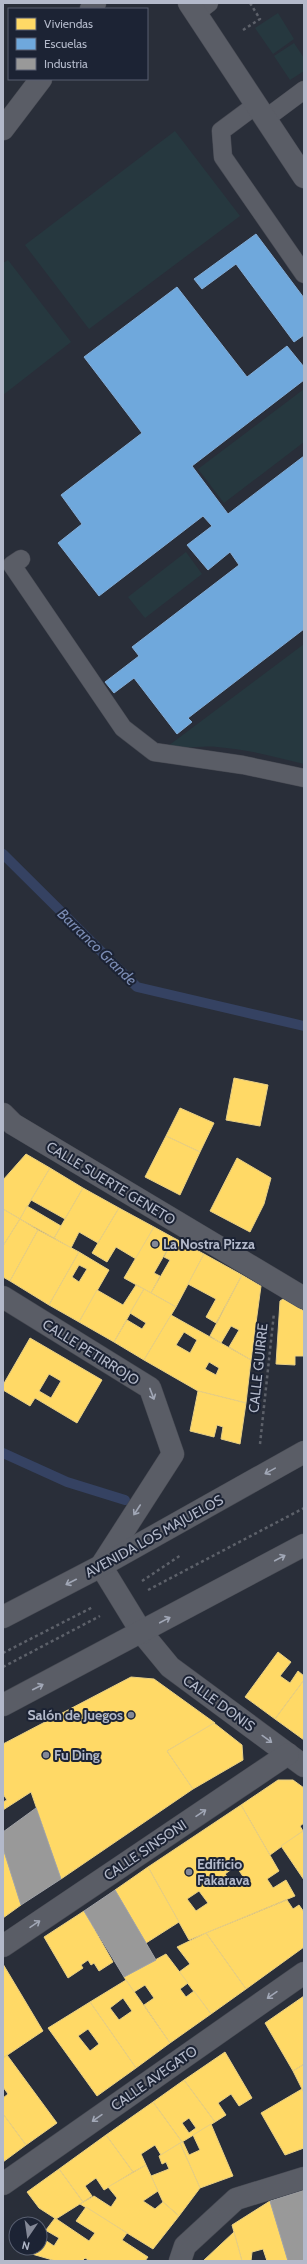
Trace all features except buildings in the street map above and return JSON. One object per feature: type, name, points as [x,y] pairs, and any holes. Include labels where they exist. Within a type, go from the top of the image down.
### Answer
[{"type":"street","points":[[198,6],[261,112],[304,177]]},
{"type":"street","points":[[3,129],[40,80]]},
{"type":"street","name":"CALLE SUERTE GENETO","points":[[3,1114],[14,1124],[304,1298]]},
{"type":"street","name":"CALLE PETIRROJO","points":[[3,1297],[150,1388],[173,1454],[101,1566]]},
{"type":"street","name":"AVENIDA LOS MAJUELOS","points":[[3,1618],[101,1566],[304,1452]]},
{"type":"street","points":[[3,1705],[304,1545]]},
{"type":"street","name":"CALLE DONIS","points":[[101,1566],[142,1632],[170,1668],[296,1760]]},
{"type":"street","name":"CALLE SINSONI","points":[[3,1946],[296,1760]]},
{"type":"street","name":"CALLE AVEGATO","points":[[3,2184],[304,1973]]},
{"type":"street","points":[[180,2261],[185,2246],[236,2199],[304,2178]]},
{"type":"lane","points":[[304,90],[222,131],[223,157],[304,274]]},
{"type":"lane","points":[[21,559],[12,565],[123,728],[154,752],[243,765],[304,778]]},
{"type":"path","points":[[243,30],[260,19],[250,3]]},
{"type":"path","name":"CALLE GUIRRE","points":[[260,1445],[274,1308]]},
{"type":"path","points":[[3,1667],[304,1508]]},
{"type":"shaded area","points":[[278,13],[294,39],[273,54],[255,28]]},
{"type":"shaded area","points":[[294,43],[304,58],[304,71],[290,80],[274,56]]},
{"type":"shaded area","points":[[175,131],[240,216],[89,329],[25,245]]},
{"type":"shaded area","points":[[8,260],[71,342],[3,395],[3,263]]},
{"type":"shaded area","points":[[304,389],[304,442],[224,503],[198,469]]},
{"type":"shaded area","points":[[186,552],[202,574],[145,618],[128,597]]},
{"type":"shaded area","points":[[304,644],[304,764],[228,748],[181,748],[168,746]]},
{"type":"waterway","name":"Barranco Grande","points":[[3,854],[137,987],[304,1026]]},
{"type":"waterway","points":[[3,1453],[67,1482],[125,1500]]},
{"type":"place","name":"La Nostra Pizza","points":[[155,1244]]},
{"type":"place","name":"Salón de Juegos","points":[[131,1715]]},
{"type":"place","name":"Fu Ding","points":[[46,1755]]},
{"type":"place","name":"Edificio Fakarava","points":[[189,1872]]}]
